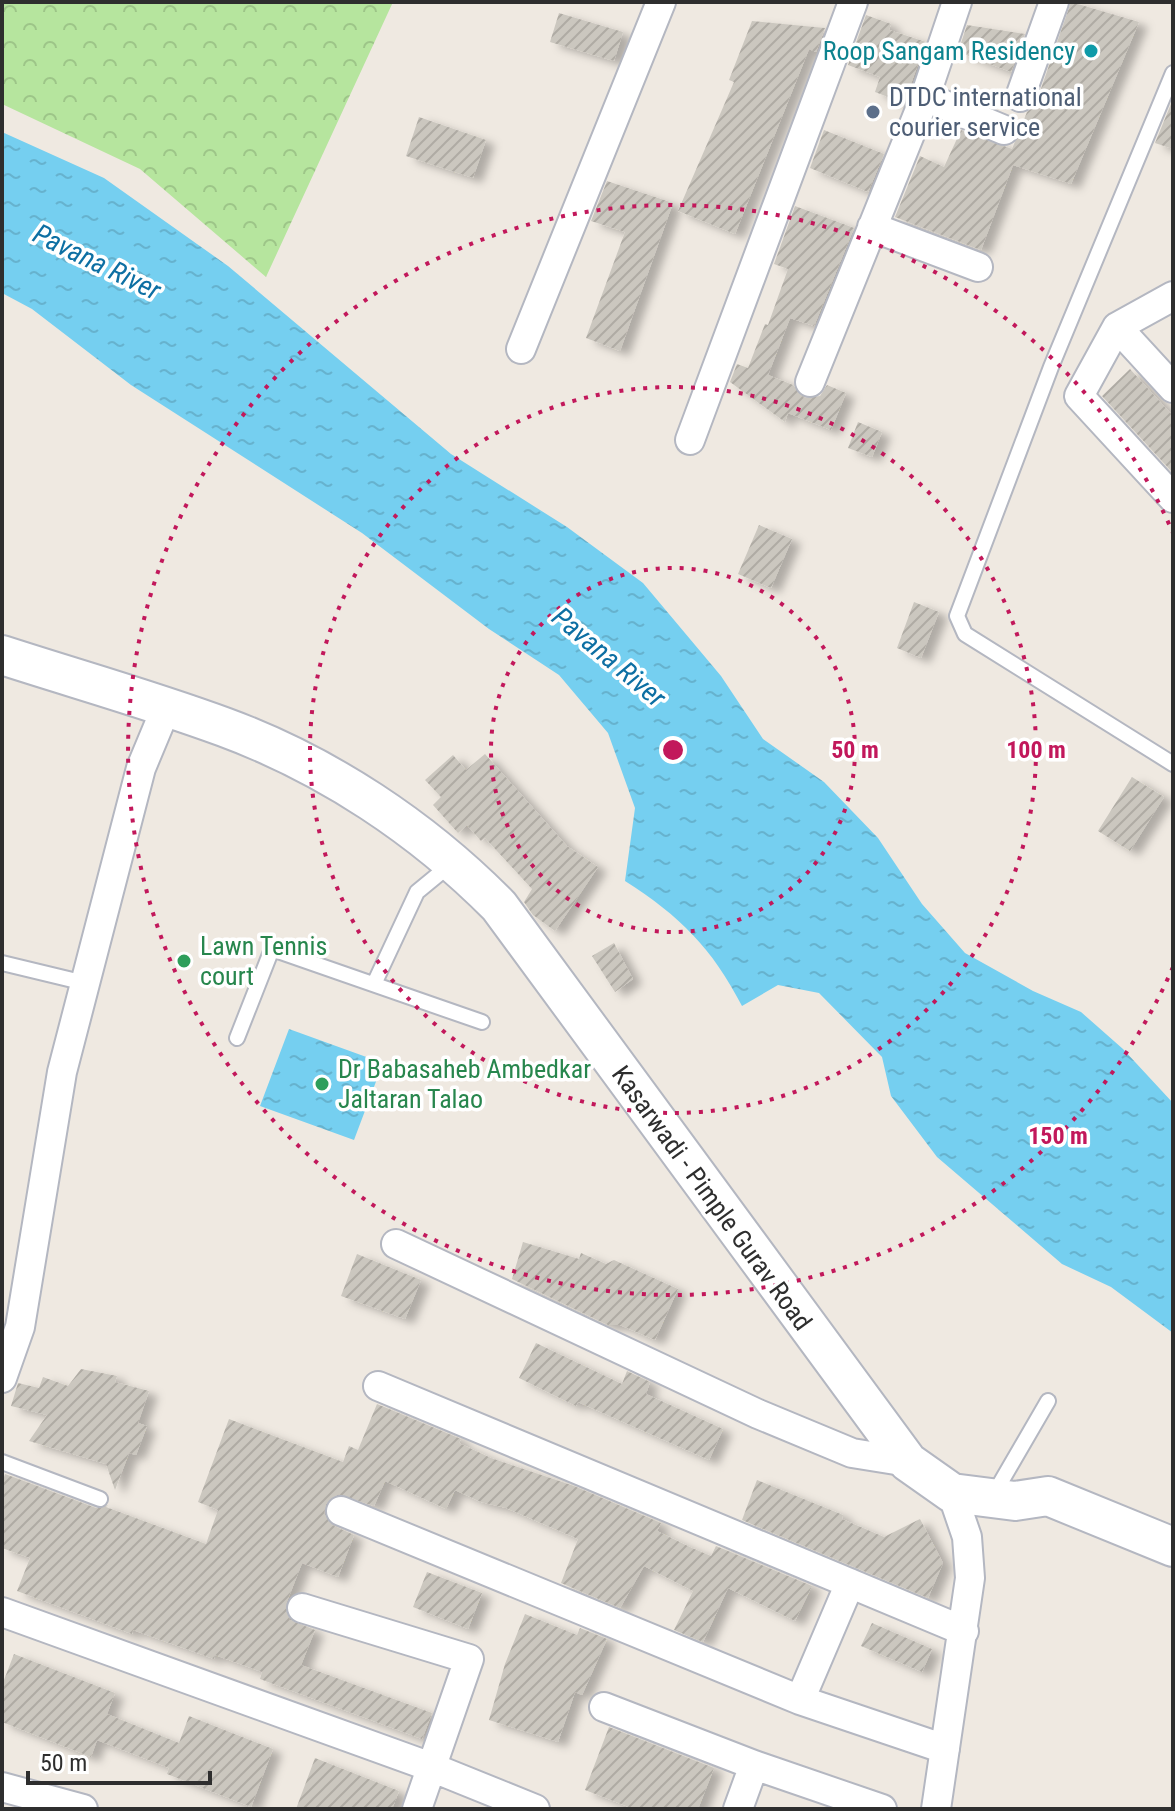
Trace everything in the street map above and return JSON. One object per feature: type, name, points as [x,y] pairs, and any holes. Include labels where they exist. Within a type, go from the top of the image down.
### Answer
[{"type":"street","points":[[521,349],[661,2]]},
{"type":"street","points":[[690,440],[853,2]]},
{"type":"street","points":[[810,382],[925,97],[957,2]]},
{"type":"street","points":[[1020,97],[1054,2]]},
{"type":"street","points":[[925,97],[1004,130]]},
{"type":"street","points":[[872,227],[978,267]]},
{"type":"street","points":[[1173,296],[1117,327],[1079,396],[1173,498]]},
{"type":"street","points":[[1117,327],[1173,388]]},
{"type":"street","name":"Kasarwadi - Pimple Gurav Road","points":[[2,655],[224,727],[322,773],[416,832],[454,861],[499,906],[908,1462],[952,1493],[1003,1500],[1048,1496],[1173,1547]]},
{"type":"street","points":[[2,1378],[20,1327],[62,1072],[141,768],[166,708]]},
{"type":"street","points":[[396,1244],[758,1414],[852,1453],[908,1462]]},
{"type":"street","points":[[378,1386],[964,1631]]},
{"type":"street","points":[[936,1809],[970,1578],[967,1537],[952,1493]]},
{"type":"street","name":"Kasarwadi - Pimple Gurav Road","points":[[1003,1500],[1173,1572]]},
{"type":"street","points":[[341,1511],[800,1700],[945,1749]]},
{"type":"street","points":[[800,1700],[850,1583]]},
{"type":"street","points":[[302,1608],[469,1659],[417,1809]]},
{"type":"street","points":[[2,1612],[431,1767],[535,1809]]},
{"type":"street","points":[[604,1707],[754,1765],[882,1809]]},
{"type":"street","points":[[738,1809],[754,1765]]},
{"type":"street","points":[[2,1787],[83,1809]]},
{"type":"lane","points":[[1173,73],[1051,367],[957,616],[965,634],[1173,764]]},
{"type":"lane","points":[[374,984],[417,892],[454,861]]},
{"type":"lane","points":[[237,1038],[272,949],[482,1022]]},
{"type":"lane","points":[[2,963],[85,983]]},
{"type":"lane","points":[[1003,1500],[1048,1401]]},
{"type":"lane","points":[[2,1462],[100,1499]]},
{"type":"green space","points":[[2,2],[393,2],[266,277],[140,169],[2,104]]},
{"type":"water","name":"Pavana River","points":[[2,132],[104,178],[228,266],[451,454],[567,527],[643,583],[721,676],[763,739],[824,782],[878,838],[922,904],[965,953],[1033,991],[1081,1012],[1123,1049],[1173,1103],[1173,1333],[1111,1287],[1062,1264],[937,1157],[891,1096],[882,1057],[819,993],[778,985],[742,1006],[719,967],[693,935],[662,907],[625,881],[635,808],[608,733],[559,675],[489,629],[362,533],[131,385],[32,309],[2,293]]},
{"type":"water","name":"Dr Babasaheb Ambedkar Jaltaran Talao","points":[[289,1029],[383,1063],[354,1140],[260,1106]]},
{"type":"building","points":[[1071,2],[1139,22],[1071,184],[1013,165],[981,250],[895,217],[920,156],[944,167],[961,130],[1012,149],[1027,112],[1036,103]]},
{"type":"building","points":[[559,13],[623,32],[614,61],[550,42]]},
{"type":"building","points":[[866,15],[891,24],[889,30],[926,42],[904,103],[875,92],[880,77],[848,65]]},
{"type":"building","points":[[752,21],[825,28],[816,52],[809,49],[735,234],[678,211],[734,82],[729,80]]},
{"type":"building","points":[[967,25],[1025,34],[1011,72],[958,52]]},
{"type":"building","points":[[1173,99],[1173,149],[1155,143]]},
{"type":"building","points":[[419,117],[486,140],[473,178],[406,156]]},
{"type":"building","points":[[824,130],[884,154],[868,192],[810,168]]},
{"type":"building","points":[[607,181],[673,203],[620,351],[586,338],[625,232],[591,221]]},
{"type":"building","points":[[795,206],[854,228],[814,326],[790,318],[768,375],[793,385],[804,398],[820,396],[827,385],[846,393],[831,430],[788,413],[785,422],[730,382],[737,364],[748,368],[765,324],[768,325],[788,269],[774,264]]},
{"type":"building","points":[[1130,369],[1173,416],[1173,473],[1102,396]]},
{"type":"building","points":[[858,422],[882,432],[872,457],[848,448]]},
{"type":"building","points":[[759,525],[792,539],[771,588],[738,574]]},
{"type":"building","points":[[914,602],[939,612],[921,658],[897,648]]},
{"type":"building","points":[[485,754],[567,846],[598,867],[555,931],[533,915],[524,902],[532,889],[485,838],[481,841],[467,825],[458,833],[433,805],[441,797],[425,780],[453,755],[466,770]]},
{"type":"building","points":[[1132,777],[1164,797],[1130,851],[1098,831]]},
{"type":"building","points":[[614,943],[633,979],[615,992],[592,956]]},
{"type":"building","points":[[523,1242],[579,1259],[581,1253],[606,1264],[614,1260],[678,1289],[655,1340],[620,1325],[608,1325],[512,1279]]},
{"type":"building","points":[[357,1254],[421,1280],[405,1319],[341,1296]]},
{"type":"building","points":[[536,1343],[622,1384],[627,1371],[650,1382],[646,1394],[723,1429],[709,1460],[578,1402],[576,1406],[519,1378]]},
{"type":"building","points":[[81,1369],[117,1376],[115,1382],[149,1391],[138,1423],[147,1426],[136,1455],[129,1453],[115,1490],[106,1464],[29,1441],[47,1415],[11,1406],[18,1383],[39,1388],[43,1377],[68,1386]]},
{"type":"building","points":[[377,1404],[461,1439],[459,1443],[491,1458],[574,1486],[661,1523],[657,1531],[711,1556],[716,1546],[812,1586],[795,1621],[728,1588],[703,1642],[674,1630],[693,1591],[644,1566],[620,1608],[561,1583],[578,1539],[506,1508],[481,1502],[455,1490],[446,1509],[385,1481],[374,1506],[338,1494],[326,1504],[324,1514],[334,1526],[354,1535],[338,1577],[302,1563],[286,1604],[290,1620],[315,1630],[301,1665],[432,1713],[422,1739],[260,1679],[262,1672],[215,1655],[214,1659],[133,1630],[132,1634],[17,1591],[30,1558],[2,1548],[2,1483],[5,1474],[96,1508],[108,1505],[106,1507],[206,1544],[218,1510],[198,1502],[229,1419],[343,1462],[349,1446],[358,1450]]},
{"type":"building","points":[[757,1480],[843,1515],[842,1519],[884,1537],[920,1519],[943,1563],[928,1598],[742,1520]]},
{"type":"building","points":[[427,1572],[482,1593],[468,1629],[413,1607]]},
{"type":"building","points":[[525,1614],[577,1635],[580,1628],[607,1639],[582,1695],[575,1692],[558,1742],[489,1720],[505,1664]]},
{"type":"building","points":[[872,1623],[932,1649],[922,1672],[861,1646]]},
{"type":"building","points":[[14,1654],[115,1693],[107,1714],[179,1743],[189,1716],[273,1749],[251,1807],[167,1774],[169,1768],[97,1740],[91,1757],[2,1722],[2,1685]]},
{"type":"building","points":[[609,1727],[714,1768],[698,1809],[634,1809],[585,1790]]},
{"type":"building","points":[[315,1758],[399,1791],[392,1809],[296,1809]]},
{"type":"place","name":"Roop Sangam Residency","points":[[1091,51]]},
{"type":"place","name":"DTDC international courier service","points":[[873,112]]},
{"type":"place","name":"Lawn Tennis court","points":[[184,961]]},
{"type":"place","name":"Dr Babasaheb Ambedkar Jaltaran Talao","points":[[322,1084]]}]
